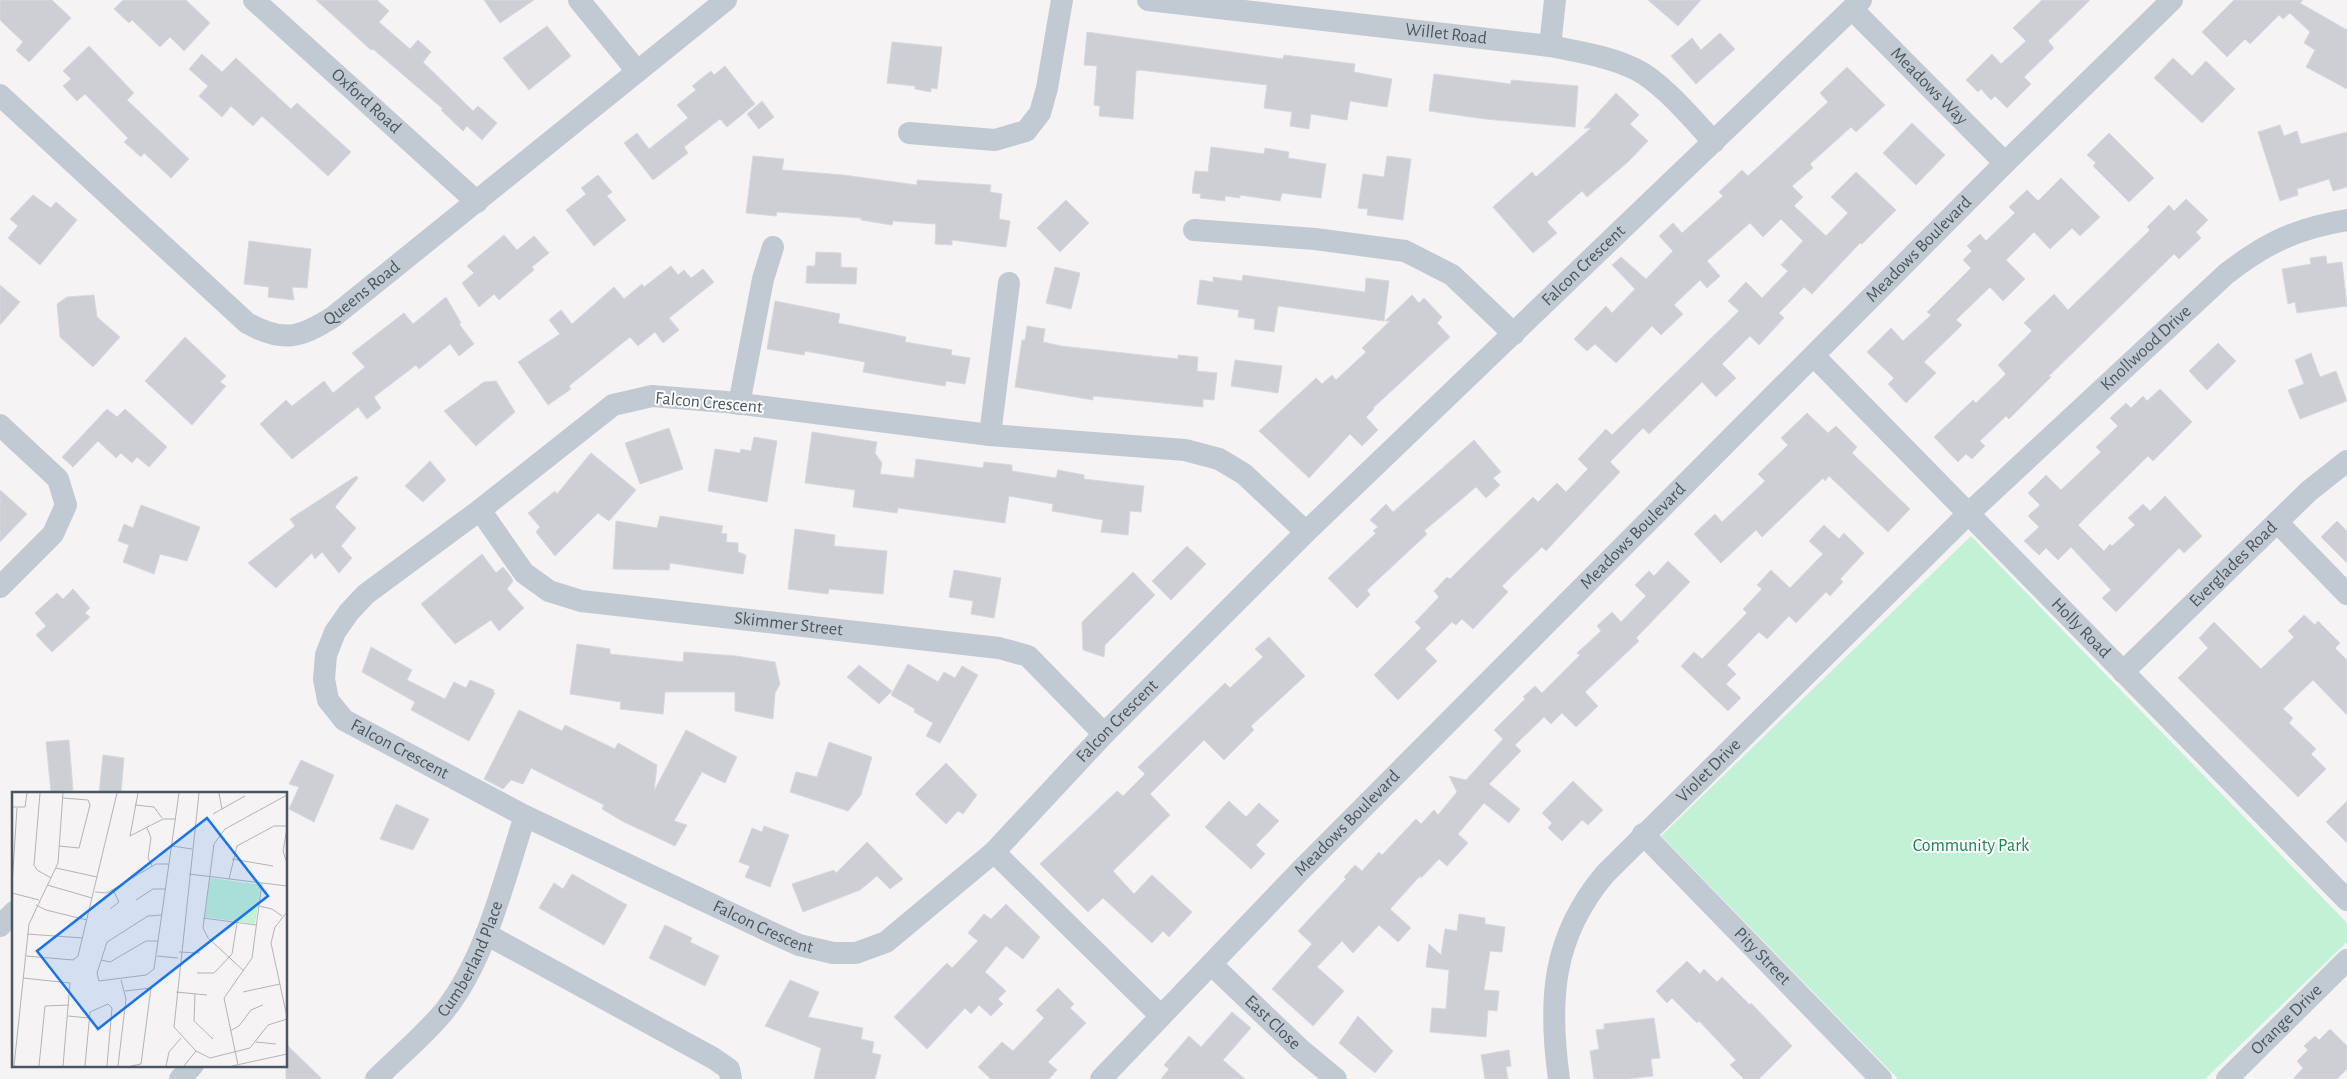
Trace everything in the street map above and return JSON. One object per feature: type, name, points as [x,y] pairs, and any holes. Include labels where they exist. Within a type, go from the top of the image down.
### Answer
[{"type":"street","name":"Oxford Road","points":[[254,0],[477,202]]},
{"type":"street","points":[[579,0],[637,72]]},
{"type":"street","name":"Queens Road","points":[[0,95],[247,323],[266,333],[291,337],[319,326],[477,202],[726,0]]},
{"type":"street","points":[[909,133],[995,140],[1026,131],[1040,113],[1047,88],[1062,0]]},
{"type":"street","name":"Willet Road","points":[[1148,0],[1550,46],[1602,56],[1637,70],[1666,93],[1714,142]]},
{"type":"street","points":[[1550,46],[1556,0]]},
{"type":"street","name":"Meadows Boulevard","points":[[1101,1079],[1301,870],[2005,163],[2172,0]]},
{"type":"street","name":"Meadows Way","points":[[1857,5],[2005,163]]},
{"type":"street","name":"Falcon Crescent","points":[[1306,532],[1244,474],[1219,459],[1185,450],[990,435],[739,404],[652,396],[613,405],[480,510],[366,594],[349,612],[335,632],[326,654],[324,679],[328,700],[344,720],[525,816],[770,932],[799,945],[833,953],[856,953],[886,942],[994,852],[1104,734],[1306,532],[1857,5]]},
{"type":"street","name":"Knollwood Drive","points":[[1968,514],[2182,314],[2243,261],[2274,241],[2293,233],[2347,220]]},
{"type":"street","points":[[1194,230],[1315,239],[1404,251],[1452,275],[1514,334]]},
{"type":"street","points":[[739,404],[763,279],[773,247]]},
{"type":"street","points":[[990,435],[1009,283]]},
{"type":"street","name":"Holly Road","points":[[1814,356],[2347,900]]},
{"type":"street","points":[[0,425],[58,479],[66,505],[53,534],[0,587]]},
{"type":"street","name":"Everglades Road","points":[[2123,672],[2277,522],[2327,475],[2347,461]]},
{"type":"street","name":"Skimmer Street","points":[[480,510],[524,573],[549,592],[582,601],[998,648],[1028,656],[1104,734]]},
{"type":"street","name":"Violet Drive","points":[[1559,1079],[1554,1014],[1557,977],[1566,937],[1590,891],[1643,834],[1968,514]]},
{"type":"street","points":[[2277,522],[2347,594]]},
{"type":"street","name":"Cumberland Place","points":[[376,1079],[446,1009],[467,976],[486,934],[525,816]]},
{"type":"street","name":"Pity Street","points":[[1643,834],[1881,1079]]},
{"type":"street","points":[[994,852],[1161,1016]]},
{"type":"street","points":[[0,926],[12,914]]},
{"type":"street","points":[[486,934],[713,1058],[729,1069],[731,1079]]},
{"type":"street","name":"Orange Drive","points":[[2227,1079],[2347,960]]},
{"type":"street","name":"East Close","points":[[1211,964],[1300,1049],[1336,1079]]},
{"type":"street","points":[[180,1079],[192,1066]]},
{"type":"green space","name":"Community Park","points":[[1971,536],[2347,923],[2347,942],[2205,1079],[1898,1079],[1661,836]]},
{"type":"building","points":[[0,0],[52,0],[71,18],[29,62],[16,50],[23,42],[0,20]]},
{"type":"building","points":[[123,0],[186,0],[210,23],[184,51],[170,37],[160,47],[132,20],[129,23],[114,9]]},
{"type":"building","points":[[316,0],[377,0],[389,11],[379,22],[410,49],[418,40],[431,52],[423,62],[473,111],[478,106],[497,123],[482,140],[467,126],[463,131],[441,110],[443,109],[373,49],[371,50]]},
{"type":"building","points":[[484,0],[534,0],[500,23]]},
{"type":"building","points":[[1648,0],[1701,0],[1678,26]]},
{"type":"building","points":[[2042,0],[2090,0],[2048,41],[2054,48],[2024,77],[2031,84],[2007,108],[1995,96],[1991,100],[1981,89],[1978,92],[1966,80],[1992,54],[2001,64],[2026,41],[2013,28]]},
{"type":"building","points":[[2234,0],[2303,0],[2300,3],[2347,30],[2347,89],[2306,67],[2315,50],[2304,43],[2310,32],[2290,13],[2283,19],[2279,15],[2250,44],[2245,39],[2227,57],[2202,32]]},
{"type":"building","points":[[547,26],[571,56],[529,90],[503,58]]},
{"type":"building","points":[[1087,32],[1283,59],[1284,55],[1355,64],[1354,72],[1392,79],[1387,107],[1350,101],[1347,120],[1311,114],[1309,129],[1290,126],[1292,112],[1264,108],[1267,85],[1139,70],[1136,71],[1133,119],[1099,116],[1100,106],[1094,105],[1097,66],[1084,65]]},
{"type":"building","points":[[1720,33],[1735,49],[1696,84],[1671,56],[1692,38],[1701,50]]},
{"type":"building","points":[[892,42],[942,47],[937,89],[931,88],[931,92],[915,89],[915,86],[887,83]]},
{"type":"building","points":[[89,46],[134,93],[127,100],[189,159],[171,178],[144,153],[141,157],[124,142],[128,138],[85,94],[77,101],[63,86],[71,79],[63,71]]},
{"type":"building","points":[[202,54],[222,72],[236,58],[291,109],[297,103],[351,152],[328,176],[262,116],[253,126],[231,106],[222,117],[199,96],[208,86],[189,69]]},
{"type":"building","points":[[2173,58],[2192,76],[2206,61],[2235,89],[2202,123],[2154,78]]},
{"type":"building","points":[[725,66],[755,104],[727,127],[720,119],[684,147],[688,153],[653,180],[624,143],[637,133],[649,149],[688,118],[677,105],[696,90],[692,86],[711,71],[714,75]]},
{"type":"building","points":[[1847,67],[1885,105],[1856,132],[1851,127],[1810,164],[1813,168],[1792,186],[1803,197],[1794,206],[1826,236],[1848,213],[1831,197],[1856,172],[1896,210],[1862,244],[1860,243],[1812,294],[1804,287],[1779,313],[1784,318],[1759,345],[1750,336],[1722,364],[1736,378],[1716,397],[1702,382],[1649,434],[1643,428],[1610,462],[1620,472],[1546,551],[1542,547],[1502,586],[1508,592],[1473,629],[1462,619],[1456,625],[1452,622],[1425,649],[1437,661],[1398,700],[1374,675],[1421,628],[1415,622],[1439,597],[1434,591],[1447,577],[1450,579],[1533,497],[1538,502],[1557,483],[1566,492],[1588,469],[1578,459],[1606,429],[1612,435],[1739,311],[1728,301],[1746,282],[1762,298],[1788,271],[1781,265],[1803,241],[1781,219],[1763,237],[1750,223],[1707,261],[1720,276],[1707,288],[1700,280],[1674,305],[1683,314],[1661,335],[1652,326],[1616,363],[1595,344],[1587,351],[1574,339],[1606,306],[1612,313],[1635,289],[1612,265],[1621,257],[1646,279],[1673,251],[1659,236],[1673,223],[1682,233],[1723,196],[1719,192],[1742,170],[1748,176],[1828,102],[1820,93]]},
{"type":"building","points":[[1434,74],[1511,84],[1511,80],[1578,86],[1575,127],[1485,119],[1429,111]]},
{"type":"building","points":[[1616,93],[1639,115],[1630,124],[1648,141],[1628,162],[1587,197],[1582,191],[1547,222],[1557,233],[1533,253],[1493,207],[1532,172],[1536,177],[1591,128],[1584,128]]},
{"type":"building","points":[[762,101],[774,117],[759,129],[747,114]]},
{"type":"building","points":[[1912,123],[1945,155],[1916,185],[1883,153]]},
{"type":"building","points":[[2280,125],[2284,136],[2297,131],[2301,144],[2347,132],[2347,187],[2333,191],[2329,179],[2297,189],[2298,195],[2280,201],[2258,132]]},
{"type":"building","points":[[2109,133],[2154,178],[2129,202],[2093,166],[2096,163],[2087,155]]},
{"type":"building","points":[[1211,147],[1264,154],[1265,148],[1289,152],[1288,158],[1326,164],[1321,198],[1282,193],[1280,201],[1240,195],[1240,198],[1225,196],[1225,201],[1200,198],[1201,194],[1192,193],[1195,171],[1208,172]]},
{"type":"building","points":[[753,156],[784,159],[782,170],[843,175],[917,185],[917,180],[991,185],[990,192],[1002,194],[999,219],[1010,221],[1006,247],[952,240],[952,245],[935,244],[936,224],[893,221],[892,225],[861,220],[861,218],[777,212],[776,216],[746,213]]},
{"type":"building","points":[[1387,156],[1411,159],[1403,220],[1367,215],[1368,209],[1358,208],[1363,174],[1384,177]]},
{"type":"building","points":[[598,175],[612,192],[607,196],[626,220],[594,246],[566,210],[586,194],[581,188]]},
{"type":"building","points":[[2061,178],[2100,217],[2080,236],[2072,228],[2050,249],[2034,232],[2006,260],[2025,279],[2003,301],[1990,287],[1956,320],[1962,325],[1924,362],[1936,373],[1906,403],[1888,384],[1894,378],[1867,352],[1891,328],[1903,341],[1931,315],[1927,312],[1971,268],[1963,260],[1972,251],[1967,246],[1980,234],[1986,241],[2015,213],[2009,207],[2027,190],[2038,201]]},
{"type":"building","points":[[33,195],[51,208],[56,202],[77,220],[40,265],[8,238],[18,226],[10,219]]},
{"type":"building","points":[[2186,199],[2208,220],[2196,232],[2201,238],[2179,259],[2174,254],[2049,376],[2051,377],[2009,419],[2006,416],[1980,441],[1985,446],[1972,459],[1966,454],[1958,462],[1934,437],[1973,400],[1976,403],[2006,374],[1998,365],[2032,331],[2024,323],[2054,294],[2068,310],[2150,230],[2147,227],[2169,205],[2174,211]]},
{"type":"building","points":[[1066,200],[1089,223],[1060,252],[1037,228]]},
{"type":"building","points":[[504,235],[517,250],[534,236],[549,253],[532,267],[534,270],[499,300],[494,294],[479,307],[462,283],[474,273],[467,266]]},
{"type":"building","points":[[249,241],[311,249],[307,288],[292,287],[294,300],[268,297],[269,287],[244,284]]},
{"type":"building","points":[[816,252],[841,253],[841,267],[857,268],[856,284],[806,283],[807,266],[815,266]]},
{"type":"building","points":[[2326,256],[2327,264],[2342,262],[2347,306],[2297,313],[2295,302],[2288,304],[2282,269],[2311,264],[2310,258]]},
{"type":"building","points":[[671,266],[678,275],[684,270],[691,278],[703,269],[714,282],[669,318],[679,330],[663,343],[655,332],[638,346],[630,337],[569,386],[571,389],[548,405],[518,362],[560,334],[549,320],[561,310],[572,324],[614,287],[624,299],[642,284],[644,287]]},
{"type":"building","points":[[1055,267],[1080,273],[1071,309],[1046,303]]},
{"type":"building","points":[[1243,275],[1365,292],[1366,278],[1389,281],[1384,321],[1278,306],[1274,332],[1254,329],[1255,319],[1238,317],[1239,310],[1197,304],[1200,280],[1213,282],[1213,277],[1242,281]]},
{"type":"building","points":[[0,285],[20,302],[0,325]]},
{"type":"building","points":[[94,295],[97,317],[120,337],[93,367],[60,337],[57,304],[67,297]]},
{"type":"building","points":[[1412,295],[1419,303],[1424,298],[1442,317],[1437,323],[1450,337],[1373,408],[1366,417],[1378,430],[1362,446],[1350,434],[1309,478],[1259,431],[1316,378],[1322,384],[1332,375],[1336,380],[1366,352],[1362,348],[1390,321],[1385,321]]},
{"type":"building","points":[[446,297],[461,323],[459,324],[474,344],[459,356],[450,344],[419,369],[416,365],[374,397],[381,408],[367,419],[358,407],[292,459],[260,424],[286,400],[292,406],[324,381],[333,393],[365,367],[352,353],[404,313],[413,324]]},
{"type":"building","points":[[775,301],[840,314],[838,323],[906,337],[905,342],[952,350],[951,355],[970,358],[965,384],[946,381],[945,386],[908,380],[863,372],[865,362],[805,351],[804,355],[767,349]]},
{"type":"building","points":[[1027,326],[1045,329],[1043,342],[1061,346],[1178,359],[1178,355],[1198,357],[1197,371],[1217,373],[1214,400],[1203,399],[1203,407],[1093,396],[1093,400],[1015,387],[1022,340],[1025,340]]},
{"type":"building","points":[[185,337],[226,376],[220,382],[226,386],[192,425],[145,381]]},
{"type":"building","points":[[2218,343],[2236,361],[2207,390],[2189,371]]},
{"type":"building","points":[[2311,353],[2320,377],[2336,371],[2347,401],[2300,419],[2288,390],[2304,384],[2295,360]]},
{"type":"building","points":[[1235,360],[1282,366],[1278,393],[1231,386]]},
{"type":"building","points":[[496,381],[515,412],[476,446],[444,411],[484,382]]},
{"type":"building","points":[[2160,389],[2192,422],[2153,461],[2148,456],[2078,525],[2104,551],[2110,544],[2112,546],[2135,525],[2128,518],[2143,504],[2150,511],[2165,496],[2202,536],[2184,553],[2179,548],[2116,612],[2102,598],[2111,590],[2071,547],[2058,560],[2046,548],[2039,555],[2024,541],[2039,527],[2028,516],[2040,505],[2028,493],[2046,475],[2061,490],[2101,452],[2096,447],[2118,426],[2110,418],[2126,403],[2131,408],[2143,396],[2147,401]]},
{"type":"building","points":[[107,409],[117,417],[125,409],[167,447],[149,467],[137,457],[132,463],[121,453],[116,458],[98,441],[73,467],[62,457]]},
{"type":"building","points":[[1807,413],[1828,433],[1836,426],[1857,447],[1852,453],[1910,509],[1888,532],[1829,476],[1825,481],[1823,478],[1762,537],[1756,530],[1721,563],[1694,534],[1715,514],[1722,522],[1765,481],[1758,474],[1788,445],[1781,438]]},
{"type":"building","points":[[669,428],[683,469],[640,484],[625,443]]},
{"type":"building","points":[[812,432],[877,442],[875,453],[882,463],[880,474],[914,478],[916,459],[983,468],[984,462],[1012,465],[1012,471],[1056,478],[1058,470],[1084,475],[1084,479],[1144,486],[1141,512],[1130,511],[1128,535],[1101,532],[1103,520],[1052,511],[1053,504],[1009,496],[1005,523],[898,508],[897,513],[853,507],[855,490],[805,483]]},
{"type":"building","points":[[754,437],[777,441],[767,502],[708,491],[715,449],[740,453],[741,449],[751,451]]},
{"type":"building","points":[[1474,440],[1501,472],[1493,478],[1500,485],[1486,498],[1476,487],[1424,531],[1427,534],[1367,590],[1370,595],[1357,608],[1328,578],[1376,533],[1373,531],[1378,527],[1370,520],[1386,504],[1393,512]]},
{"type":"building","points":[[591,453],[636,490],[609,521],[598,513],[555,556],[536,532],[540,527],[528,513],[555,491],[557,494]]},
{"type":"building","points":[[430,461],[446,480],[423,502],[405,486]]},
{"type":"building","points":[[356,476],[358,478],[335,507],[356,528],[341,546],[352,558],[339,573],[322,552],[315,559],[312,553],[276,588],[248,563],[295,526],[290,519]]},
{"type":"building","points":[[0,490],[27,514],[0,542]]},
{"type":"building","points":[[141,505],[200,527],[187,561],[160,554],[154,574],[123,562],[129,545],[118,541],[124,524],[133,528]]},
{"type":"building","points":[[660,516],[723,526],[721,533],[727,534],[726,542],[738,543],[738,552],[746,555],[743,574],[670,563],[669,570],[613,569],[616,521],[657,528]]},
{"type":"building","points":[[2337,521],[2347,531],[2347,563],[2321,537]]},
{"type":"building","points":[[1824,525],[1839,539],[1844,533],[1864,553],[1840,579],[1843,582],[1830,596],[1826,592],[1796,623],[1789,616],[1767,639],[1759,632],[1727,665],[1736,674],[1726,684],[1741,698],[1728,711],[1681,666],[1694,652],[1702,659],[1747,613],[1743,609],[1762,589],[1757,585],[1771,570],[1790,588],[1823,554],[1809,541]]},
{"type":"building","points":[[795,529],[835,535],[834,546],[887,551],[883,594],[829,589],[828,594],[788,589]]},
{"type":"building","points":[[1187,546],[1206,564],[1171,600],[1152,581]]},
{"type":"building","points":[[482,554],[496,573],[503,567],[511,577],[513,581],[507,589],[524,608],[499,631],[491,620],[455,644],[421,604]]},
{"type":"building","points":[[1668,561],[1690,582],[1636,638],[1639,641],[1585,692],[1598,706],[1576,727],[1562,713],[1551,724],[1544,717],[1515,745],[1521,751],[1489,784],[1520,809],[1509,823],[1484,803],[1458,834],[1468,843],[1447,866],[1439,859],[1421,878],[1420,876],[1390,909],[1411,928],[1398,942],[1379,925],[1353,953],[1342,941],[1317,967],[1344,991],[1313,1026],[1272,989],[1312,944],[1298,931],[1346,879],[1344,877],[1355,865],[1362,871],[1379,852],[1382,855],[1416,819],[1421,824],[1434,810],[1438,815],[1457,792],[1449,776],[1466,780],[1503,739],[1494,730],[1525,699],[1523,697],[1535,686],[1542,693],[1580,655],[1577,653],[1601,631],[1597,626],[1612,612],[1621,622],[1646,596],[1635,585],[1649,571],[1654,576]]},
{"type":"building","points":[[954,570],[1001,578],[994,618],[971,614],[973,601],[949,597]]},
{"type":"building","points":[[1133,572],[1155,595],[1105,645],[1104,657],[1083,650],[1082,622]]},
{"type":"building","points":[[73,589],[90,608],[85,613],[90,617],[52,652],[36,635],[46,626],[35,613],[57,593],[63,599]]},
{"type":"building","points":[[2304,615],[2315,625],[2318,621],[2340,643],[2335,648],[2347,660],[2347,715],[2313,680],[2283,709],[2293,718],[2289,723],[2316,749],[2311,754],[2326,769],[2298,797],[2178,678],[2208,648],[2199,638],[2214,622],[2261,669],[2294,637],[2288,631]]},
{"type":"building","points":[[1269,637],[1305,676],[1251,726],[1254,730],[1224,760],[1204,740],[1150,794],[1170,815],[1113,871],[1134,894],[1152,875],[1192,912],[1169,937],[1163,931],[1152,943],[1103,898],[1088,912],[1040,864],[1117,791],[1123,796],[1145,774],[1138,767],[1225,683],[1230,688],[1263,657],[1255,649]]},
{"type":"building","points":[[577,644],[610,649],[610,654],[683,662],[684,652],[736,656],[775,662],[780,684],[775,693],[773,719],[735,711],[735,692],[665,692],[663,714],[620,709],[621,702],[570,694]]},
{"type":"building","points":[[371,647],[412,670],[407,680],[445,699],[454,682],[466,688],[470,680],[494,690],[493,692],[495,693],[469,741],[411,710],[415,702],[362,672]]},
{"type":"building","points":[[908,664],[938,682],[944,672],[955,678],[962,666],[978,675],[940,743],[926,736],[933,723],[914,712],[915,709],[891,695]]},
{"type":"building","points":[[859,665],[892,691],[879,704],[847,677]]},
{"type":"building","points":[[519,710],[562,731],[565,725],[615,749],[618,743],[657,765],[654,791],[686,730],[737,757],[725,783],[702,772],[674,821],[687,825],[675,846],[622,821],[602,809],[604,805],[531,768],[523,784],[511,780],[503,789],[484,779]]},
{"type":"building","points":[[69,740],[73,790],[51,792],[46,742]]},
{"type":"building","points":[[829,742],[872,757],[861,795],[848,811],[790,792],[796,772],[817,777]]},
{"type":"building","points":[[103,755],[124,758],[121,792],[99,792]]},
{"type":"building","points":[[301,760],[334,775],[314,822],[289,809],[299,787],[289,784]]},
{"type":"building","points":[[946,763],[977,795],[963,814],[958,811],[946,824],[915,794]]},
{"type":"building","points":[[1573,781],[1603,810],[1588,825],[1582,820],[1562,841],[1548,828],[1552,823],[1542,813]]},
{"type":"building","points":[[1229,801],[1246,817],[1259,803],[1279,821],[1256,845],[1265,854],[1251,869],[1205,827]]},
{"type":"building","points":[[2347,801],[2347,843],[2326,822]]},
{"type":"building","points":[[396,804],[429,819],[413,850],[380,839]]},
{"type":"building","points":[[764,826],[789,835],[770,887],[745,877],[750,866],[739,862],[752,828],[762,832]]},
{"type":"building","points":[[867,842],[903,879],[890,889],[877,876],[860,890],[803,912],[792,884],[834,870],[836,873]]},
{"type":"building","points":[[572,874],[627,905],[604,945],[539,908],[554,883],[563,889]]},
{"type":"building","points":[[1006,904],[1040,937],[1023,959],[1006,946],[985,972],[1006,991],[998,999],[1003,1004],[991,1016],[979,1005],[971,1014],[965,1008],[927,1049],[894,1017],[947,963],[952,968],[978,941],[968,933],[984,914],[991,919]]},
{"type":"building","points":[[1459,914],[1485,918],[1485,924],[1505,927],[1502,952],[1490,951],[1484,990],[1499,991],[1497,1011],[1488,1010],[1486,1037],[1430,1032],[1432,1008],[1446,1009],[1449,970],[1426,967],[1429,944],[1441,955],[1445,929],[1457,931]]},
{"type":"building","points":[[665,925],[692,938],[690,942],[719,956],[705,986],[649,958]]},
{"type":"building","points":[[1687,961],[1700,974],[1704,969],[1717,982],[1722,977],[1750,1005],[1751,1003],[1792,1046],[1759,1079],[1744,1079],[1730,1065],[1736,1060],[1699,1021],[1697,1023],[1672,998],[1667,1003],[1656,991]]},
{"type":"building","points":[[790,980],[819,992],[808,1017],[863,1028],[861,1039],[874,1042],[872,1053],[881,1055],[875,1079],[814,1079],[821,1048],[765,1026]]},
{"type":"building","points":[[1058,988],[1074,1004],[1070,1008],[1086,1023],[1048,1062],[1057,1070],[1049,1079],[991,1079],[978,1067],[1002,1042],[1013,1051],[1044,1018],[1036,1010]]},
{"type":"building","points":[[1232,1012],[1251,1028],[1223,1060],[1245,1079],[1161,1079],[1169,1069],[1164,1065],[1189,1036],[1201,1047]]},
{"type":"building","points":[[1358,1016],[1393,1051],[1375,1073],[1339,1043]]},
{"type":"building","points":[[1654,1018],[1660,1058],[1651,1059],[1653,1076],[1629,1079],[1594,1079],[1590,1051],[1599,1049],[1596,1030],[1604,1029],[1604,1024]]},
{"type":"building","points":[[2330,1029],[2347,1046],[2347,1069],[2337,1079],[2293,1079],[2303,1068],[2297,1061],[2308,1050],[2304,1046],[2315,1036],[2319,1040]]},
{"type":"building","points":[[288,1046],[322,1079],[286,1079]]},
{"type":"building","points":[[1509,1050],[1511,1066],[1506,1067],[1508,1079],[1485,1079],[1481,1055]]}]
